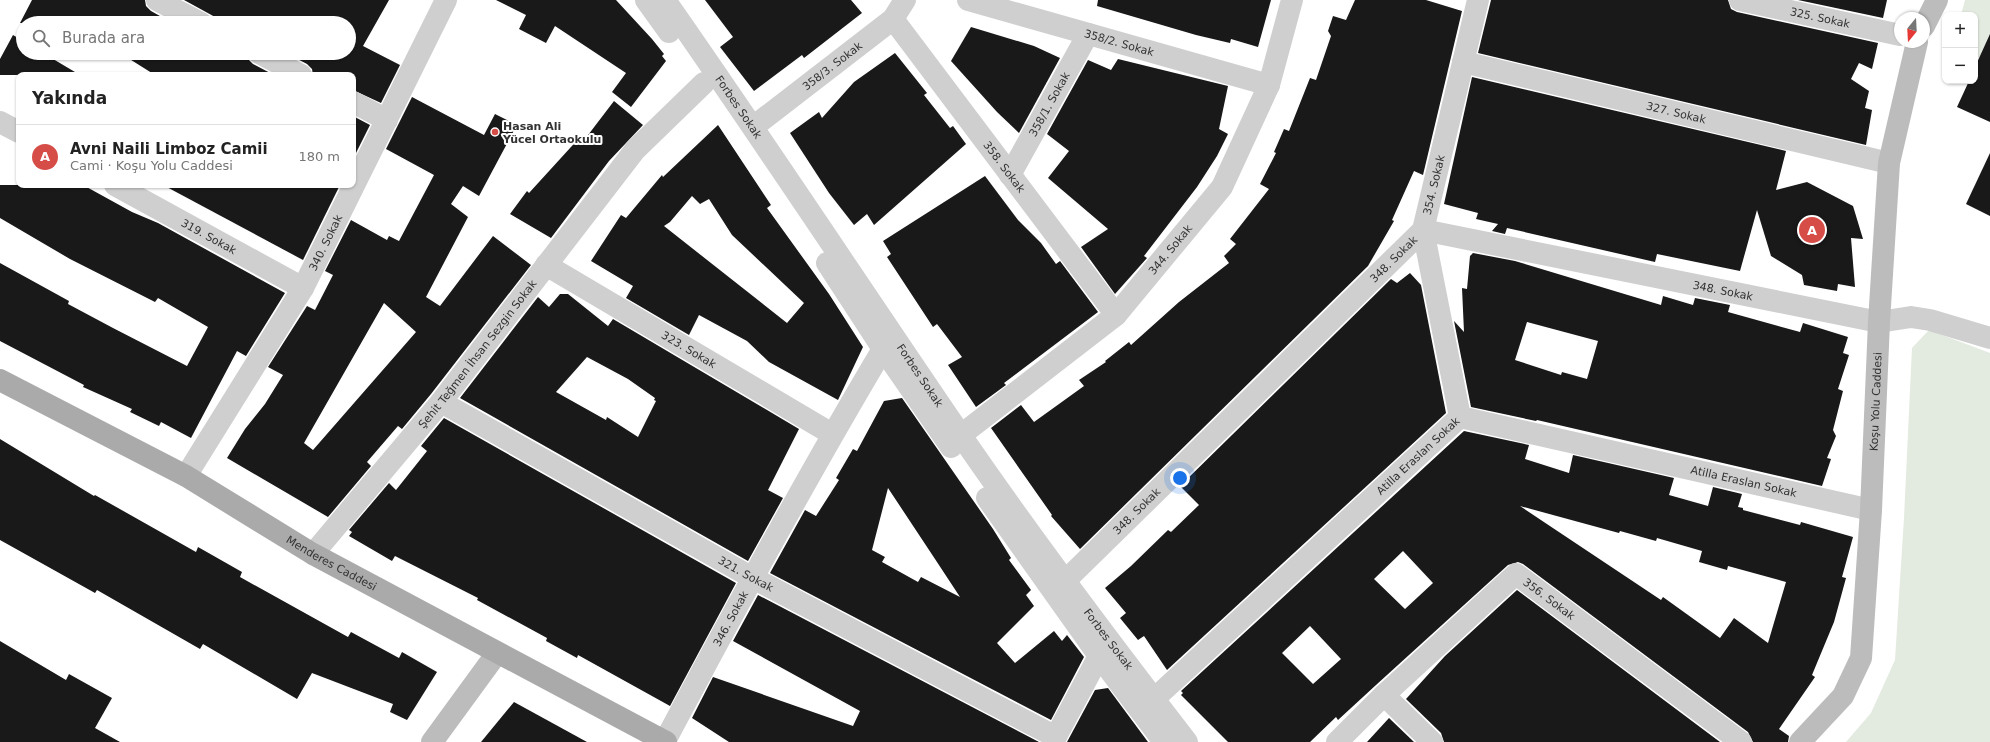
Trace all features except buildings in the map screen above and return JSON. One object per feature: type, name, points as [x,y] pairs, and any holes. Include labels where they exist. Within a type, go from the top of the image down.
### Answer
[{"type":"main road","points":[[1920,12],[1921,0]]},
{"type":"main road","points":[[1930,14],[1937,0]]},
{"type":"main road","name":"Koşu Yolu Caddesi","points":[[1800,742],[1843,696],[1861,658],[1871,510],[1879,322],[1889,163],[1915,48]]},
{"type":"main road","name":"Menderes Caddesi","points":[[0,380],[186,476],[313,554],[665,742]]},
{"type":"main road","points":[[432,742],[496,653]]},
{"type":"street","points":[[157,0],[188,16]]},
{"type":"street","name":"340. Sokak","points":[[356,181],[446,0]]},
{"type":"street","name":"Forbes Sokak","points":[[646,0],[704,83],[738,126],[883,349],[1099,656],[1164,742]]},
{"type":"street","name":"Forbes Sokak","points":[[665,0],[753,127],[961,435],[1065,580],[1187,742]]},
{"type":"street","name":"358/3. Sokak","points":[[753,127],[893,19],[905,0]]},
{"type":"street","name":"358/2. Sokak","points":[[968,0],[1269,85]]},
{"type":"street","name":"344. Sokak","points":[[961,435],[1116,315],[1222,187],[1269,85],[1292,0]]},
{"type":"street","name":"354. Sokak","points":[[1460,417],[1423,230],[1478,0]]},
{"type":"street","name":"325. Sokak","points":[[1740,0],[1894,34]]},
{"type":"street","name":"358. Sokak","points":[[893,19],[1116,315]]},
{"type":"street","name":"358/1. Sokak","points":[[1010,175],[1088,34]]},
{"type":"street","points":[[272,60],[295,72]]},
{"type":"street","name":"327. Sokak","points":[[1463,62],[1889,163]]},
{"type":"street","name":"Şehit Teğmen İhsan Sezgin Sokak","points":[[313,554],[440,402],[636,150],[704,83]]},
{"type":"street","points":[[356,104],[387,120]]},
{"type":"street","points":[[0,122],[16,130]]},
{"type":"street","name":"319. Sokak","points":[[120,188],[302,288]]},
{"type":"street","name":"340. Sokak","points":[[186,476],[302,288],[353,188]]},
{"type":"street","name":"348. Sokak","points":[[1065,580],[1423,230],[1879,322]]},
{"type":"street","name":"323. Sokak","points":[[546,265],[832,434]]},
{"type":"street","points":[[1879,322],[1911,317],[1930,320],[1990,338]]},
{"type":"street","name":"346. Sokak","points":[[665,742],[752,577],[832,434],[883,349]]},
{"type":"street","name":"321. Sokak","points":[[440,402],[752,577],[1054,740]]},
{"type":"street","name":"Atilla Eraslan Sokak","points":[[1154,699],[1460,417],[1871,510]]},
{"type":"street","name":"356. Sokak","points":[[1337,742],[1384,695],[1516,574],[1741,742]]},
{"type":"street","points":[[1054,740],[1099,656]]},
{"type":"street","points":[[1384,695],[1432,742]]},
{"type":"shaded area","points":[[1965,0],[1990,0],[1990,62],[1978,57],[1978,12],[1962,12]]},
{"type":"shaded area","points":[[1929,330],[1990,353],[1990,742],[1846,742],[1871,713],[1895,660],[1904,518],[1912,348]]},
{"type":"place","name":"Hasan Ali Yücel Ortaokulu","points":[[495,132]]},
{"type":"place","name":"Avni Naili Limboz Camii","points":[[1812,230]]}]
